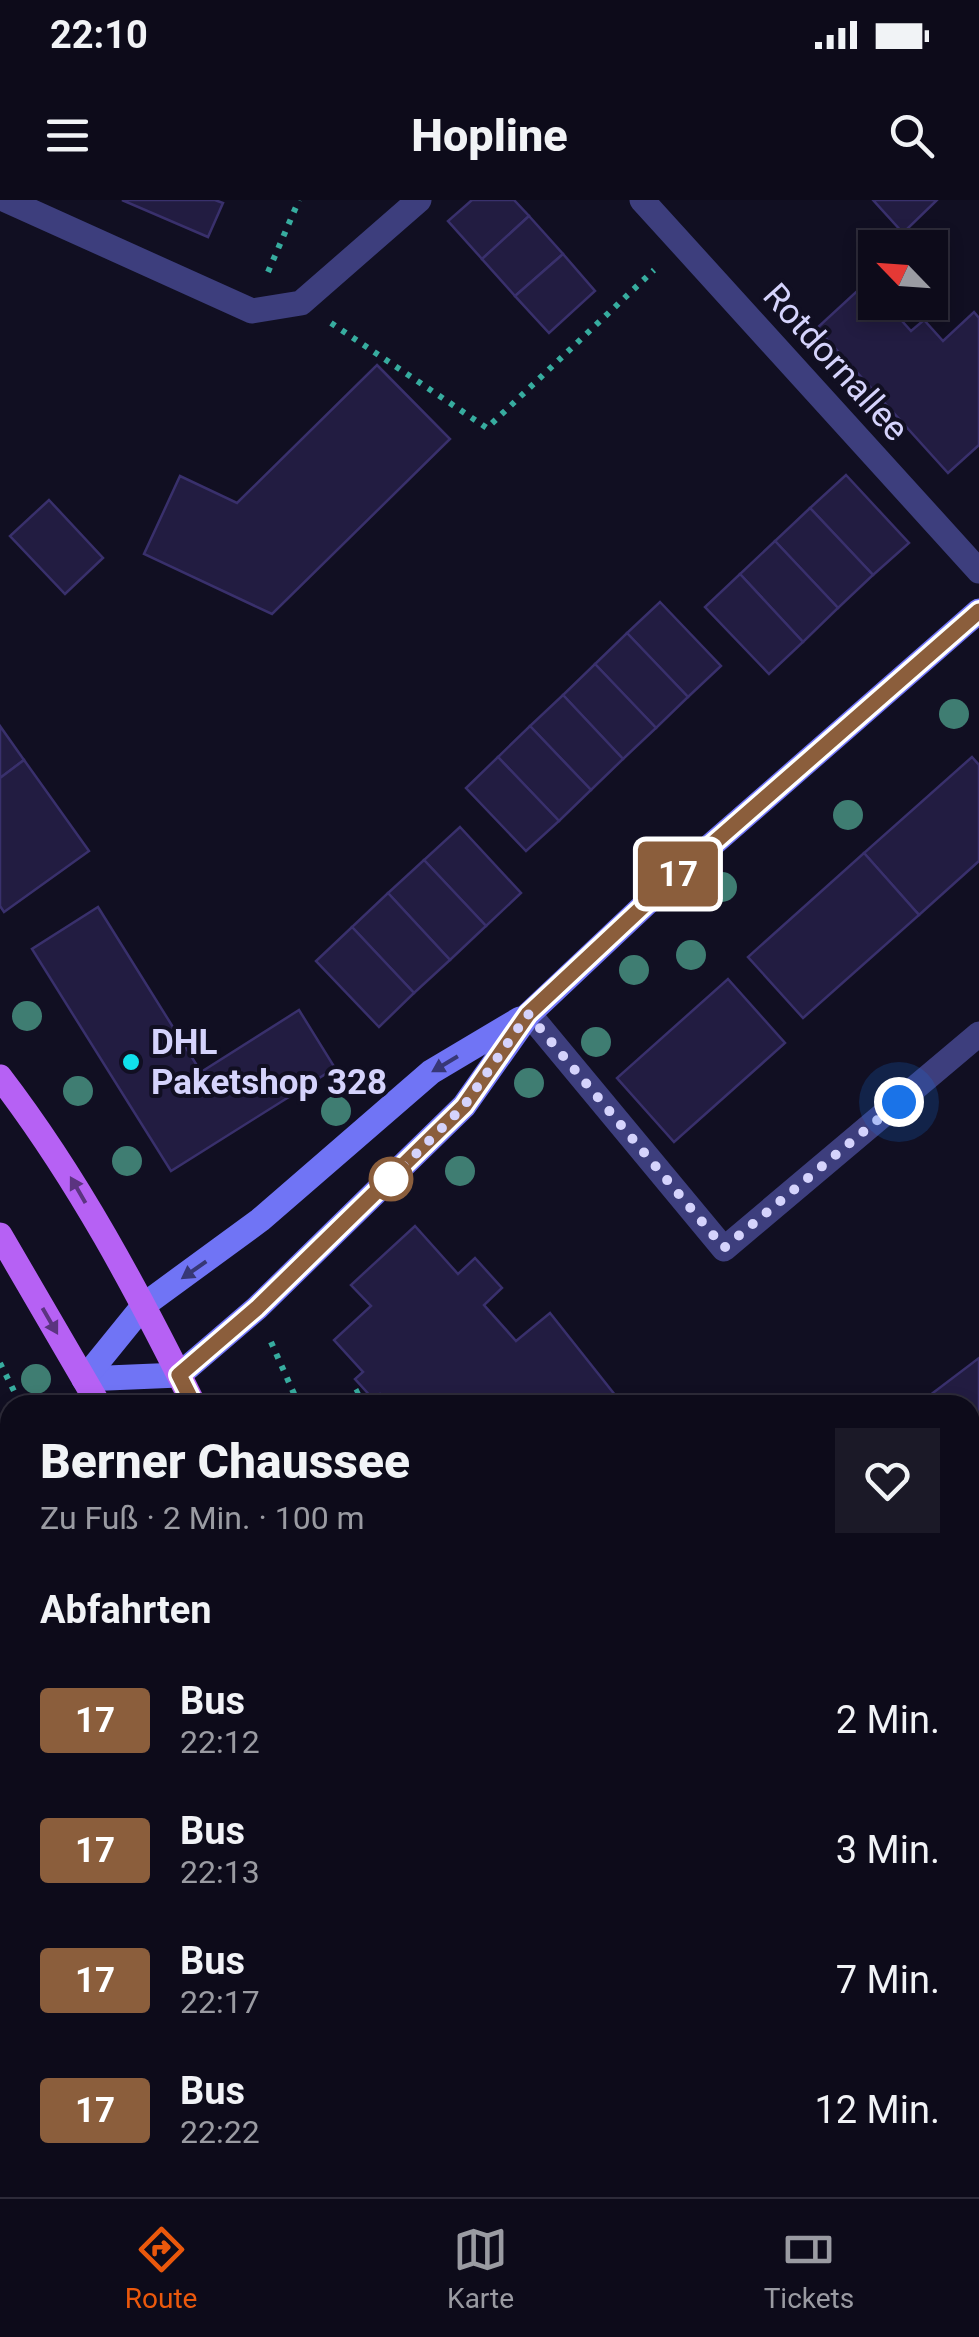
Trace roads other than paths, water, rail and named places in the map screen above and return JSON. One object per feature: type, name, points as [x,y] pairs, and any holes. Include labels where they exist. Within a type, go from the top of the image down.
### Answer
[{"type":"main road","points":[[0,1077],[64,1166],[144,1306],[189,1395]]},
{"type":"main road","points":[[0,1235],[93,1395]]},
{"type":"street","points":[[6,200],[252,311],[301,303],[419,200]]},
{"type":"street","name":"Rotdornallee","points":[[642,200],[979,571]]},
{"type":"street","points":[[84,1378],[179,1375],[257,1308],[464,1106],[528,1014],[668,883],[979,611]]},
{"type":"street","points":[[528,1014],[724,1248],[979,1034]]},
{"type":"street","points":[[84,1378],[144,1306],[260,1220],[431,1072],[528,1014]]},
{"type":"place","name":"DHL Paketshop 328","points":[[131,1062]]}]
